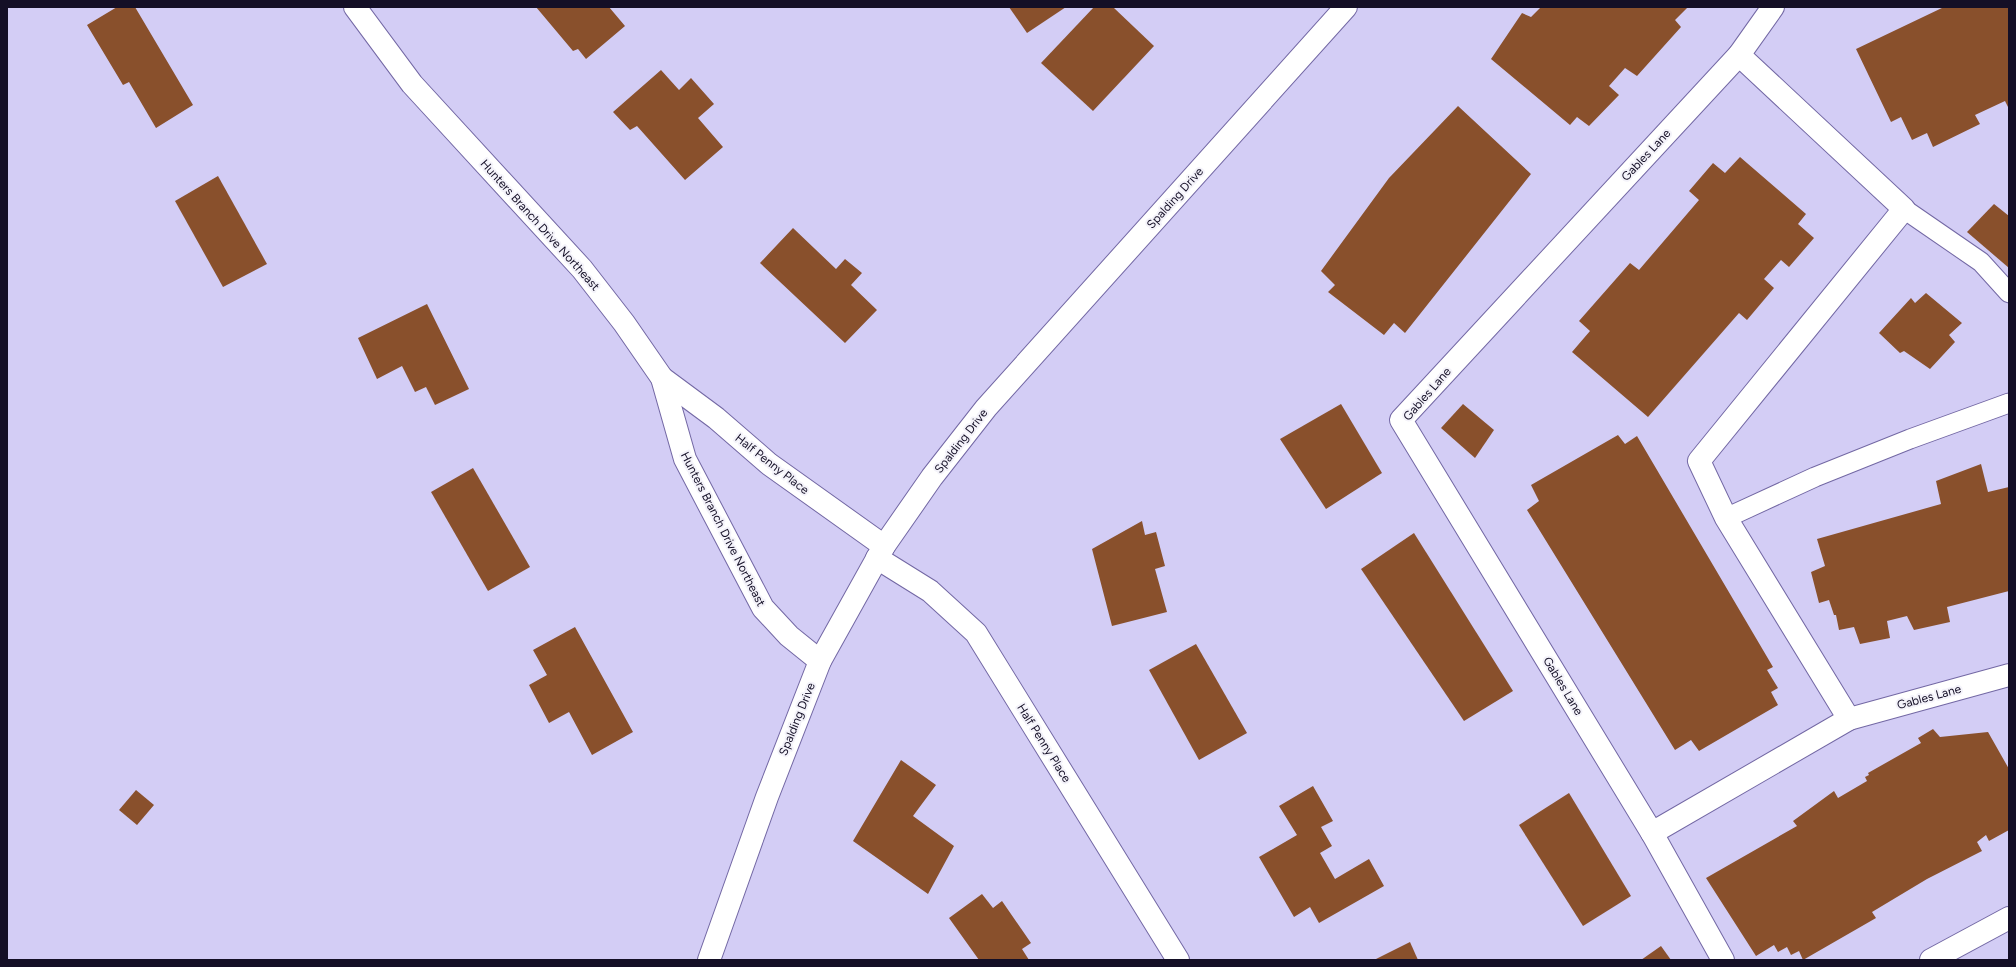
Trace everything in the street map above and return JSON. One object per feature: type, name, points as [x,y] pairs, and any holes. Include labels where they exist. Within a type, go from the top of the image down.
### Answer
[{"type":"street","name":"Hunters Branch Drive Northeast","points":[[355,7],[412,84],[582,269],[624,323],[662,378],[685,459],[763,608],[789,636],[820,661]]},
{"type":"street","name":"Spalding Drive","points":[[709,960],[767,797],[820,661],[881,552],[932,477],[986,408],[1346,7]]},
{"type":"street","name":"Gables Lane","points":[[1723,960],[1652,833],[1401,420],[1739,55],[1773,7]]},
{"type":"street","points":[[1739,55],[1904,209],[1699,461],[1726,518],[1849,719]]},
{"type":"street","name":"Half Penny Place","points":[[662,378],[716,418],[769,464],[930,591],[976,633],[1178,960]]},
{"type":"street","name":"Gables Lane","points":[[1652,833],[1849,719],[2009,675]]},
{"type":"street","points":[[1931,960],[2009,918]]},
{"type":"lane","points":[[1904,209],[1981,262],[2009,293]]},
{"type":"lane","points":[[1726,518],[1815,477],[1910,439],[2009,403]]},
{"type":"building","points":[[117,7],[135,7],[193,105],[156,128],[129,82],[123,85],[87,25]]},
{"type":"building","points":[[536,7],[609,7],[625,26],[586,59],[578,49],[573,51]]},
{"type":"building","points":[[1009,7],[1066,7],[1027,33]]},
{"type":"building","points":[[1094,7],[1114,8],[1154,46],[1093,111],[1041,63]]},
{"type":"building","points":[[1541,7],[1688,7],[1675,20],[1681,27],[1637,76],[1625,68],[1609,86],[1619,95],[1589,126],[1577,117],[1570,125],[1491,59],[1522,13],[1531,17]]},
{"type":"building","points":[[1944,7],[2009,7],[2009,109],[2005,101],[1975,115],[1980,124],[1933,147],[1927,133],[1912,140],[1901,117],[1891,122],[1856,49]]},
{"type":"building","points":[[661,70],[679,90],[691,78],[714,104],[698,118],[723,147],[685,180],[637,126],[630,130],[613,112]]},
{"type":"building","points":[[1458,106],[1531,174],[1405,333],[1394,323],[1384,335],[1328,292],[1335,285],[1321,271],[1389,178]]},
{"type":"building","points":[[1740,157],[1806,214],[1798,224],[1814,238],[1789,267],[1781,260],[1764,279],[1774,288],[1747,320],[1739,313],[1648,417],[1572,352],[1590,331],[1579,321],[1630,263],[1639,270],[1699,200],[1689,191],[1713,163],[1725,173]]},
{"type":"building","points":[[218,176],[267,264],[223,287],[175,201]]},
{"type":"building","points":[[1994,204],[2009,216],[2009,268],[1967,232]]},
{"type":"building","points":[[793,228],[836,269],[845,259],[862,273],[851,285],[877,310],[845,343],[760,263]]},
{"type":"building","points":[[1926,293],[1962,323],[1949,335],[1955,342],[1930,369],[1904,351],[1900,353],[1879,333],[1911,298],[1915,303]]},
{"type":"building","points":[[427,304],[469,389],[435,405],[426,387],[415,392],[402,366],[377,379],[358,338]]},
{"type":"building","points":[[1341,404],[1382,473],[1326,509],[1280,439]]},
{"type":"building","points":[[1463,404],[1494,430],[1475,458],[1441,428]]},
{"type":"building","points":[[1618,435],[1625,444],[1637,436],[1773,667],[1767,670],[1778,688],[1771,692],[1778,705],[1699,751],[1691,740],[1675,750],[1527,510],[1539,501],[1531,485]]},
{"type":"building","points":[[1981,464],[1988,492],[2009,487],[2009,591],[1947,607],[1950,622],[1914,630],[1907,616],[1887,621],[1890,638],[1860,644],[1854,627],[1839,630],[1836,615],[1834,615],[1829,600],[1819,603],[1811,572],[1825,566],[1817,539],[1941,504],[1936,481]]},
{"type":"building","points":[[473,468],[530,567],[488,591],[431,492]]},
{"type":"building","points":[[1142,521],[1145,535],[1156,532],[1165,566],[1155,569],[1167,612],[1112,626],[1092,549]]},
{"type":"building","points":[[1414,533],[1513,691],[1464,721],[1361,569]]},
{"type":"building","points":[[575,627],[633,732],[592,755],[569,712],[549,723],[529,685],[547,675],[533,650]]},
{"type":"building","points":[[1196,644],[1247,733],[1199,760],[1149,670]]},
{"type":"building","points":[[1933,729],[1940,737],[1988,732],[2009,769],[2009,830],[1989,841],[1986,835],[1977,842],[1982,851],[1927,879],[1872,912],[1876,918],[1803,960],[1799,951],[1791,955],[1787,947],[1778,952],[1774,945],[1756,956],[1706,878],[1797,826],[1793,821],[1834,791],[1838,798],[1867,781],[1865,777],[1869,775],[1868,773],[1921,743],[1918,738]]},
{"type":"building","points":[[901,760],[936,785],[913,816],[954,846],[928,894],[853,841]]},
{"type":"building","points":[[1313,786],[1333,821],[1321,827],[1332,846],[1320,853],[1335,879],[1369,859],[1384,886],[1319,923],[1310,907],[1294,917],[1259,857],[1297,835],[1279,806]]},
{"type":"building","points":[[136,790],[154,805],[137,825],[119,810]]},
{"type":"building","points":[[1569,793],[1631,896],[1583,926],[1519,825]]},
{"type":"building","points":[[982,894],[993,908],[1002,901],[1031,943],[1022,949],[1029,960],[979,960],[949,918]]},
{"type":"building","points":[[1410,942],[1418,960],[1374,960]]},
{"type":"building","points":[[1661,946],[1671,960],[1641,960]]}]
